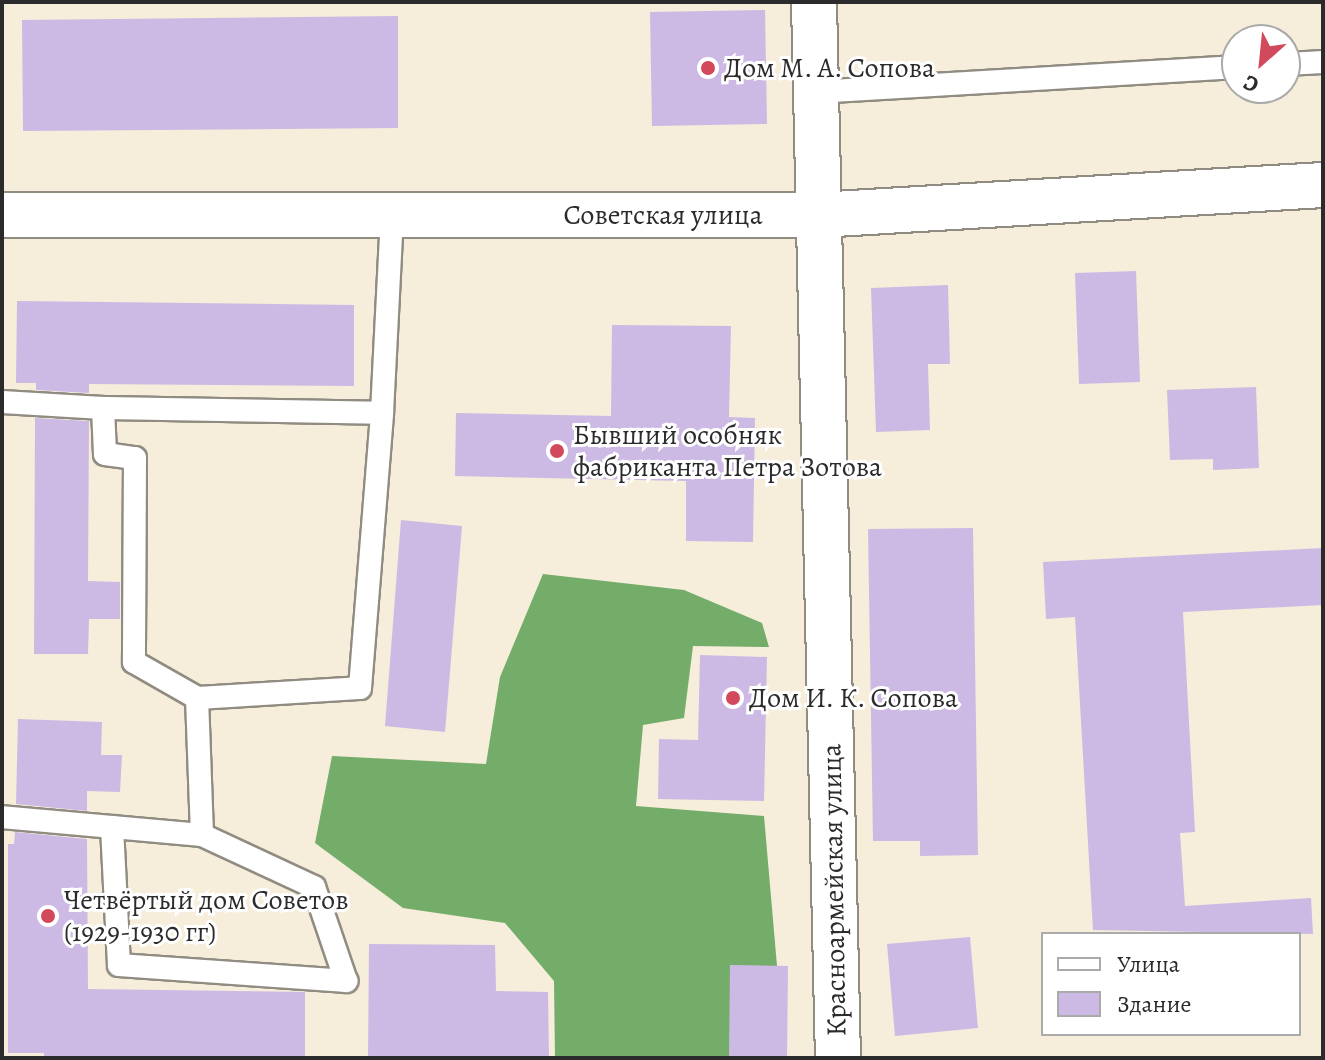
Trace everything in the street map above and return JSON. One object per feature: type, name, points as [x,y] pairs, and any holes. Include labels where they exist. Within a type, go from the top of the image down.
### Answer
[{"type":"street","name":"Красноармейская улица","points":[[814,2],[838,1058]]},
{"type":"street","name":"Советская улица","points":[[2,215],[818,215],[1323,185]]},
{"type":"lane","points":[[1301,63],[1323,62]]},
{"type":"lane","points":[[815,92],[1221,68]]},
{"type":"lane","points":[[103,408],[105,454],[135,458],[134,662],[197,698],[360,688],[382,413],[392,215]]},
{"type":"lane","points":[[2,402],[103,408],[382,413]]},
{"type":"lane","points":[[197,698],[202,835]]},
{"type":"lane","points":[[2,817],[202,835],[314,887],[346,981],[119,965],[112,827]]},
{"type":"green space","points":[[543,574],[684,590],[762,623],[769,647],[693,646],[684,718],[643,725],[636,806],[764,816],[785,1058],[555,1058],[554,981],[505,923],[403,908],[315,843],[332,756],[486,764],[500,677]]},
{"type":"building","name":"Дом М. А. Сопова","points":[[765,10],[767,124],[652,126],[650,12]]},
{"type":"building","points":[[398,16],[398,128],[23,131],[22,20]]},
{"type":"building","points":[[1136,271],[1140,382],[1079,384],[1075,273]]},
{"type":"building","points":[[948,285],[950,364],[928,364],[930,430],[876,432],[871,288]]},
{"type":"building","points":[[17,301],[354,305],[354,386],[89,384],[89,393],[36,390],[36,383],[16,383]]},
{"type":"building","name":"Бывший особняк фабриканта Петра Зотова","points":[[612,325],[731,326],[729,417],[755,418],[753,542],[686,541],[686,481],[455,476],[456,413],[611,416]]},
{"type":"building","points":[[1256,387],[1259,468],[1213,470],[1213,459],[1170,460],[1167,390]]},
{"type":"building","points":[[35,418],[89,421],[88,581],[120,582],[120,619],[89,619],[88,654],[34,654]]},
{"type":"building","points":[[401,520],[462,526],[445,732],[385,726]]},
{"type":"building","points":[[973,528],[978,855],[920,856],[920,841],[873,841],[868,529]]},
{"type":"building","points":[[1323,548],[1323,605],[1183,612],[1195,832],[1180,833],[1185,906],[1311,898],[1313,934],[1093,930],[1075,617],[1046,619],[1043,562]]},
{"type":"building","name":"Дом И. К. Сопова","points":[[700,655],[767,657],[764,801],[658,799],[659,739],[698,740]]},
{"type":"building","points":[[18,719],[102,722],[101,755],[122,755],[120,792],[87,791],[87,811],[16,804]]},
{"type":"building","name":"Четвёртый дом Советов (1929-1930 гг)","points":[[15,832],[87,839],[88,989],[305,992],[305,1058],[44,1058],[44,1053],[8,1053],[8,844],[14,844]]},
{"type":"building","points":[[970,937],[978,1028],[895,1036],[887,944]]},
{"type":"building","points":[[369,944],[495,945],[496,991],[548,992],[549,1058],[368,1058]]},
{"type":"building","points":[[730,965],[788,966],[787,1058],[729,1058]]},
{"type":"place","name":"Дом М. А. Сопова","points":[[708,68]]},
{"type":"place","name":"Бывший особняк фабриканта Петра Зотова","points":[[557,451]]},
{"type":"place","name":"Дом И. К. Сопова","points":[[733,698]]},
{"type":"place","name":"Четвёртый дом Советов (1929-1930 гг)","points":[[48,916]]}]
